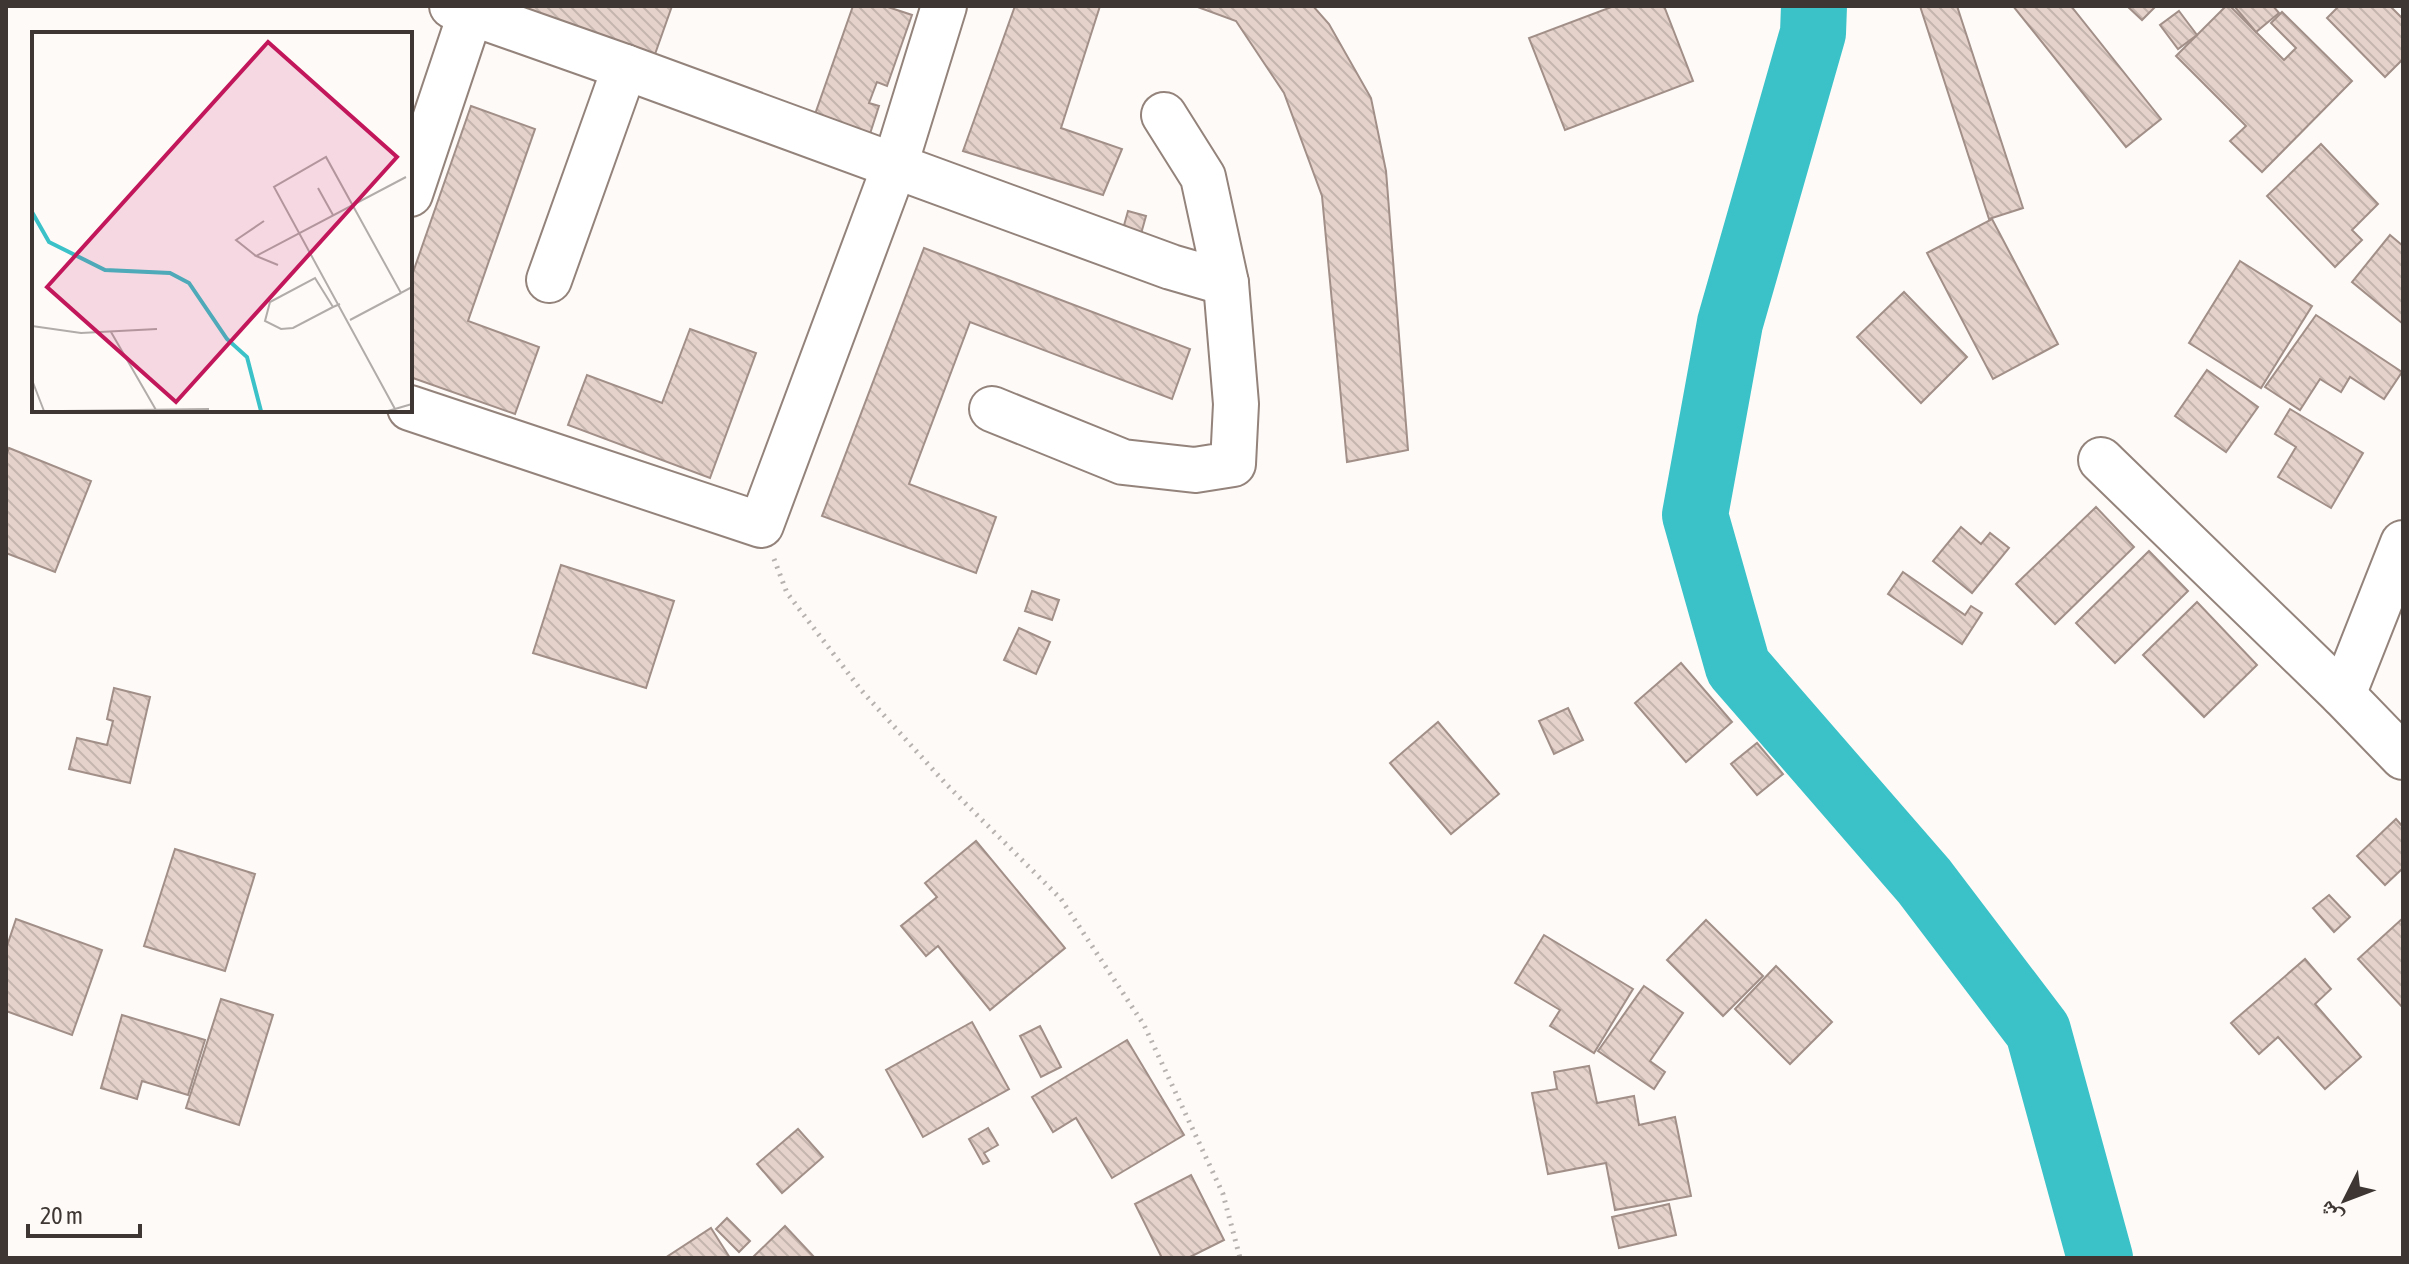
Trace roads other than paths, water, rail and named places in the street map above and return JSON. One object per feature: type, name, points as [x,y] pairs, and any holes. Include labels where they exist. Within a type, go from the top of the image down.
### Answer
[{"type":"street","points":[[412,409],[761,525],[895,165],[944,6]]},
{"type":"street","points":[[412,187],[465,8],[1171,267],[1226,283]]},
{"type":"street","points":[[549,280],[625,67]]},
{"type":"street","points":[[992,409],[1123,462],[1195,470],[1233,464],[1236,404],[1226,283],[1203,177],[1164,115]]},
{"type":"street","points":[[2101,460],[2403,757]]},
{"type":"street","points":[[2343,695],[2403,543]]},
{"type":"waterway","points":[[1814,6],[1813,33],[1730,323],[1695,515],[1738,667],[1924,881],[2038,1031],[2100,1258]]}]
